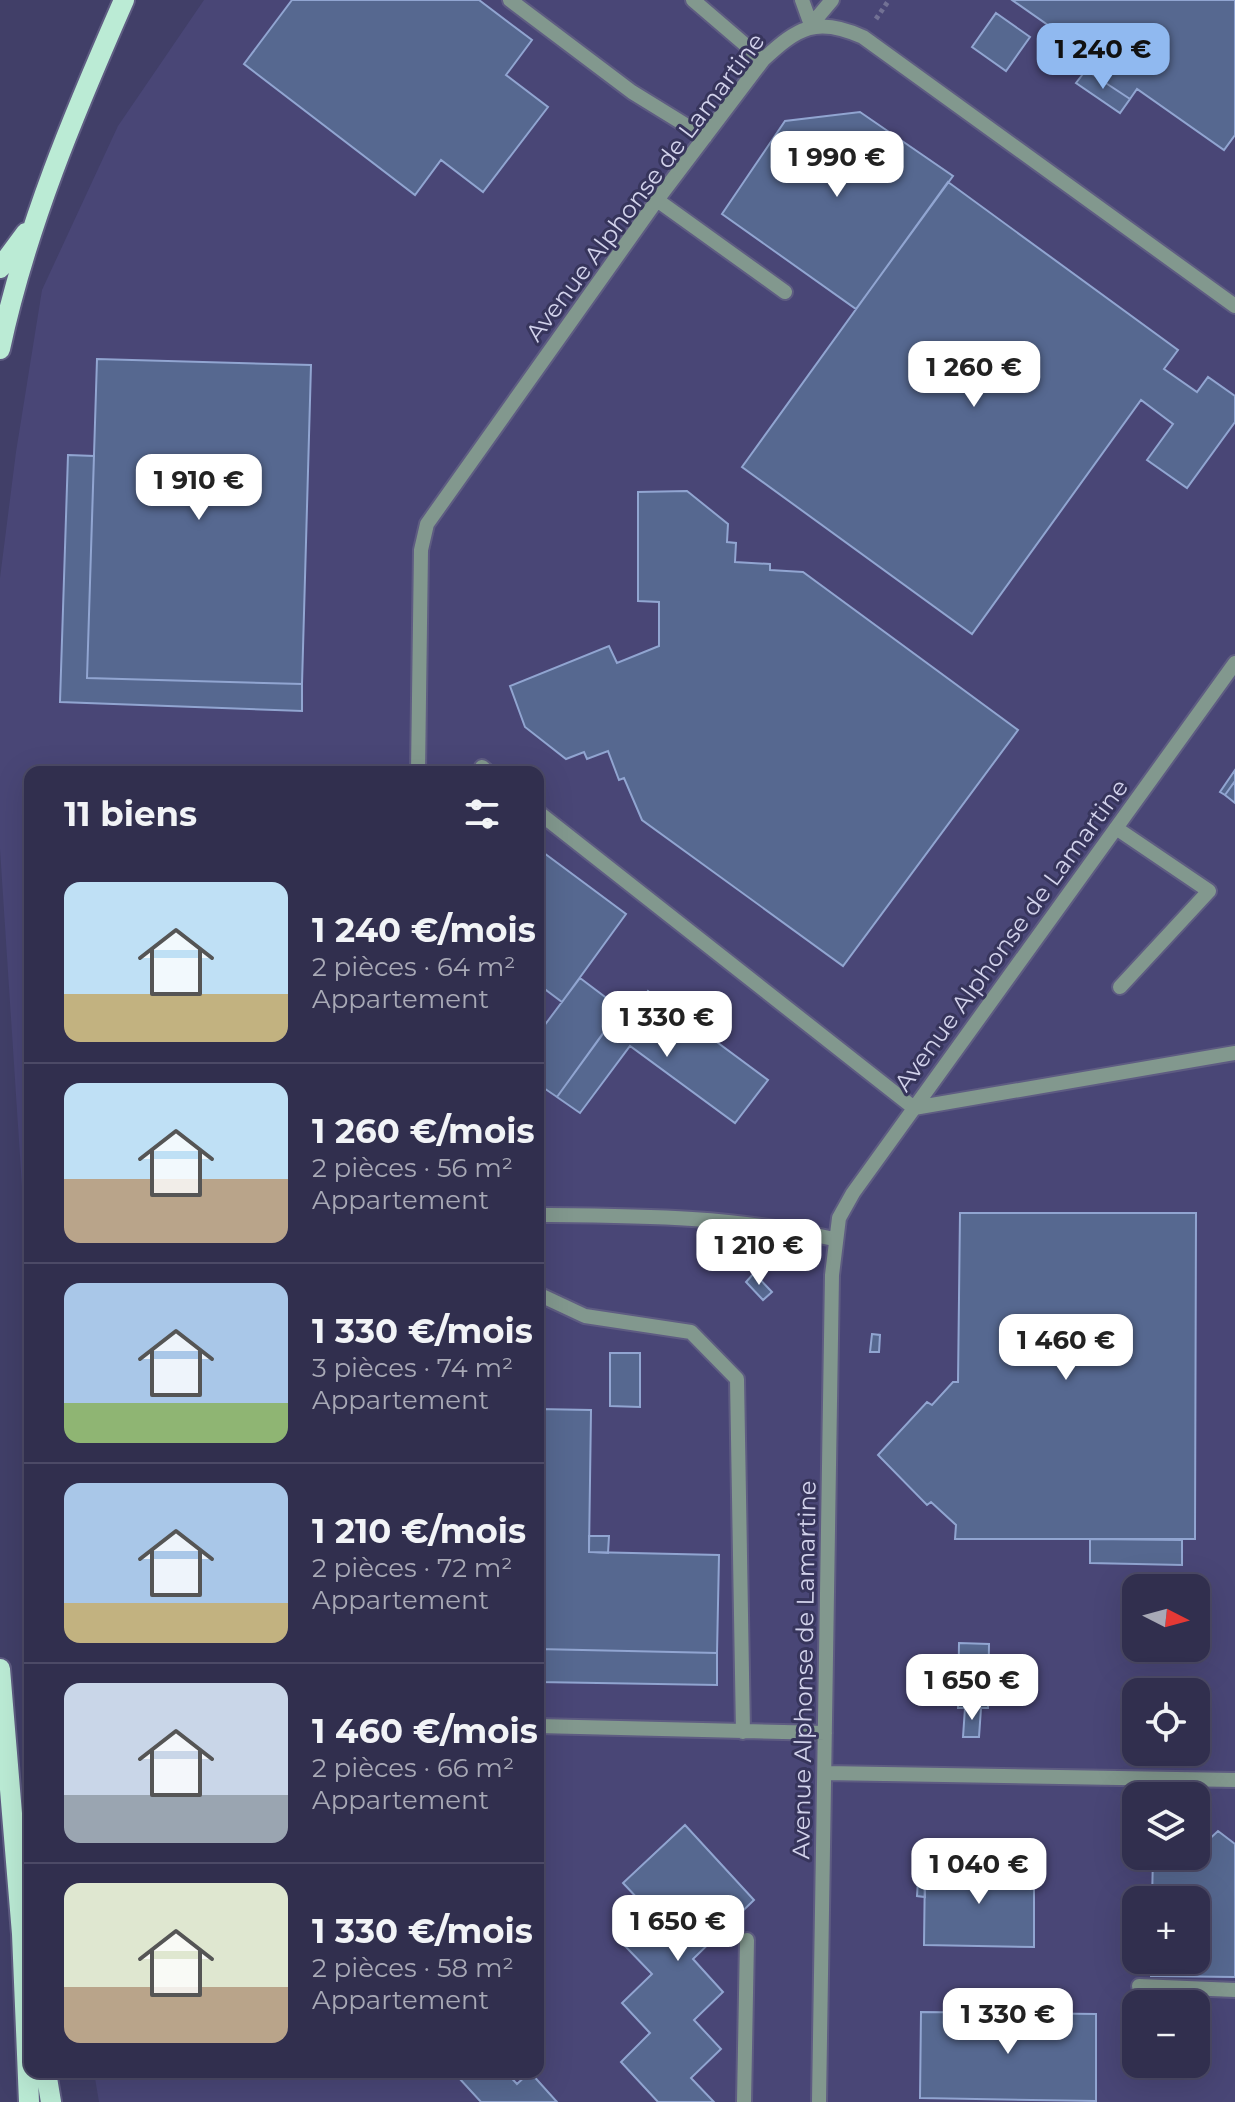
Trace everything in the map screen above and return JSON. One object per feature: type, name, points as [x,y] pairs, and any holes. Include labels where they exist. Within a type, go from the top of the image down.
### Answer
[{"type":"main road","points":[[0,349],[34,222],[57,155],[124,0]]},
{"type":"main road","points":[[0,268],[34,222]]},
{"type":"main road","points":[[0,1669],[24,1982]]},
{"type":"main road","points":[[22,1934],[24,1946]]},
{"type":"main road","points":[[28,2078],[29,2102]]},
{"type":"main road","points":[[47,2078],[51,2102]]},
{"type":"street","points":[[510,0],[632,92],[705,137]]},
{"type":"street","points":[[693,0],[763,60]]},
{"type":"street","points":[[802,0],[811,25],[847,29],[863,37],[1235,306]]},
{"type":"street","name":"Avenue Alphonse de Lamartine","points":[[418,766],[421,550],[427,524],[657,200],[763,60],[783,41],[811,25],[832,0]]},
{"type":"street","points":[[657,200],[785,292]]},
{"type":"street","name":"Avenue Alphonse de Lamartine","points":[[819,2102],[834,1239],[839,1218],[853,1193],[1235,663]]},
{"type":"street","points":[[544,817],[914,1108],[1235,1053]]},
{"type":"street","points":[[1116,828],[1209,891],[1120,987]]},
{"type":"street","points":[[544,1215],[706,1218],[754,1222],[834,1239]]},
{"type":"street","points":[[544,1297],[585,1316],[691,1332],[737,1379],[743,1732]]},
{"type":"street","points":[[544,1726],[825,1733]]},
{"type":"street","points":[[825,1773],[1235,1780]]},
{"type":"street","points":[[744,2102],[747,1940]]},
{"type":"street","points":[[1139,1986],[1235,1990]]},
{"type":"shaded area","points":[[204,0],[1235,0],[1235,2102],[99,2102],[95,2078],[544,2078],[544,766],[24,766],[24,1218],[0,849],[0,578],[42,290],[118,126]]},
{"type":"building","points":[[292,0],[479,0],[532,40],[506,75],[548,107],[483,192],[441,160],[415,195],[244,64]]},
{"type":"building","points":[[1012,0],[1235,0],[1235,135],[1224,150],[1137,89],[1130,99],[1086,70],[1095,58]]},
{"type":"building","points":[[996,13],[1030,37],[1006,71],[972,47]]},
{"type":"building","points":[[1086,70],[1130,99],[1120,113],[1076,83]]},
{"type":"building","points":[[860,112],[953,176],[856,309],[722,214],[785,121]]},
{"type":"building","points":[[948,182],[1178,350],[1164,369],[1197,392],[1208,377],[1235,396],[1235,422],[1187,488],[1147,460],[1173,424],[1141,400],[972,634],[742,467]]},
{"type":"building","points":[[97,359],[311,365],[302,684],[87,678]]},
{"type":"building","points":[[68,455],[94,456],[87,678],[302,684],[302,711],[60,702]]},
{"type":"building","points":[[687,491],[728,524],[727,542],[736,543],[735,562],[770,564],[770,570],[803,572],[1018,730],[843,966],[642,820],[624,778],[619,780],[608,751],[587,759],[584,752],[566,759],[525,727],[510,686],[609,646],[617,663],[659,646],[659,602],[638,601],[638,492]]},
{"type":"building","points":[[1235,770],[1235,781],[1225,795],[1220,792]]},
{"type":"building","points":[[1235,781],[1235,803],[1225,795]]},
{"type":"building","points":[[544,853],[626,914],[562,1002],[544,988]]},
{"type":"building","points":[[580,978],[621,1009],[557,1097],[544,1088],[544,1026]]},
{"type":"building","points":[[648,991],[768,1080],[735,1123],[630,1046],[580,1113],[557,1097],[627,1000],[637,1006]]},
{"type":"building","points":[[960,1213],[1196,1213],[1195,1539],[955,1539],[956,1525],[931,1502],[927,1505],[878,1455],[927,1402],[932,1405],[953,1382],[958,1382]]},
{"type":"building","points":[[754,1273],[772,1292],[763,1300],[746,1282]]},
{"type":"building","points":[[872,1334],[880,1335],[879,1352],[870,1352]]},
{"type":"building","points":[[610,1353],[640,1353],[640,1407],[610,1406]]},
{"type":"building","points":[[544,1409],[591,1410],[589,1552],[719,1555],[717,1653],[544,1649]]},
{"type":"building","points":[[589,1536],[609,1536],[608,1553],[589,1552]]},
{"type":"building","points":[[1090,1539],[1182,1540],[1182,1565],[1090,1563]]},
{"type":"building","points":[[959,1643],[989,1644],[988,1708],[958,1708]]},
{"type":"building","points":[[544,1649],[717,1653],[717,1685],[544,1682]]},
{"type":"building","points":[[965,1708],[981,1708],[979,1737],[963,1737]]},
{"type":"building","points":[[685,1825],[754,1900],[693,1959],[723,1992],[694,2020],[721,2049],[691,2078],[714,2102],[658,2102],[621,2062],[650,2033],[622,2003],[652,1974],[625,1946],[655,1917],[623,1883]]},
{"type":"building","points":[[1218,1831],[1235,1844],[1235,1977],[1151,1976],[1210,1974],[1210,1886],[1152,1886],[1153,1870],[1210,1870],[1210,1838]]},
{"type":"building","points":[[925,1865],[1034,1865],[1034,1947],[924,1945]]},
{"type":"building","points":[[918,1881],[925,1882],[925,1897],[917,1896]]},
{"type":"building","points":[[921,2012],[1096,2014],[1096,2101],[920,2098]]},
{"type":"building","points":[[459,2078],[512,2078],[517,2084],[524,2078],[535,2078],[557,2102],[481,2102]]}]
